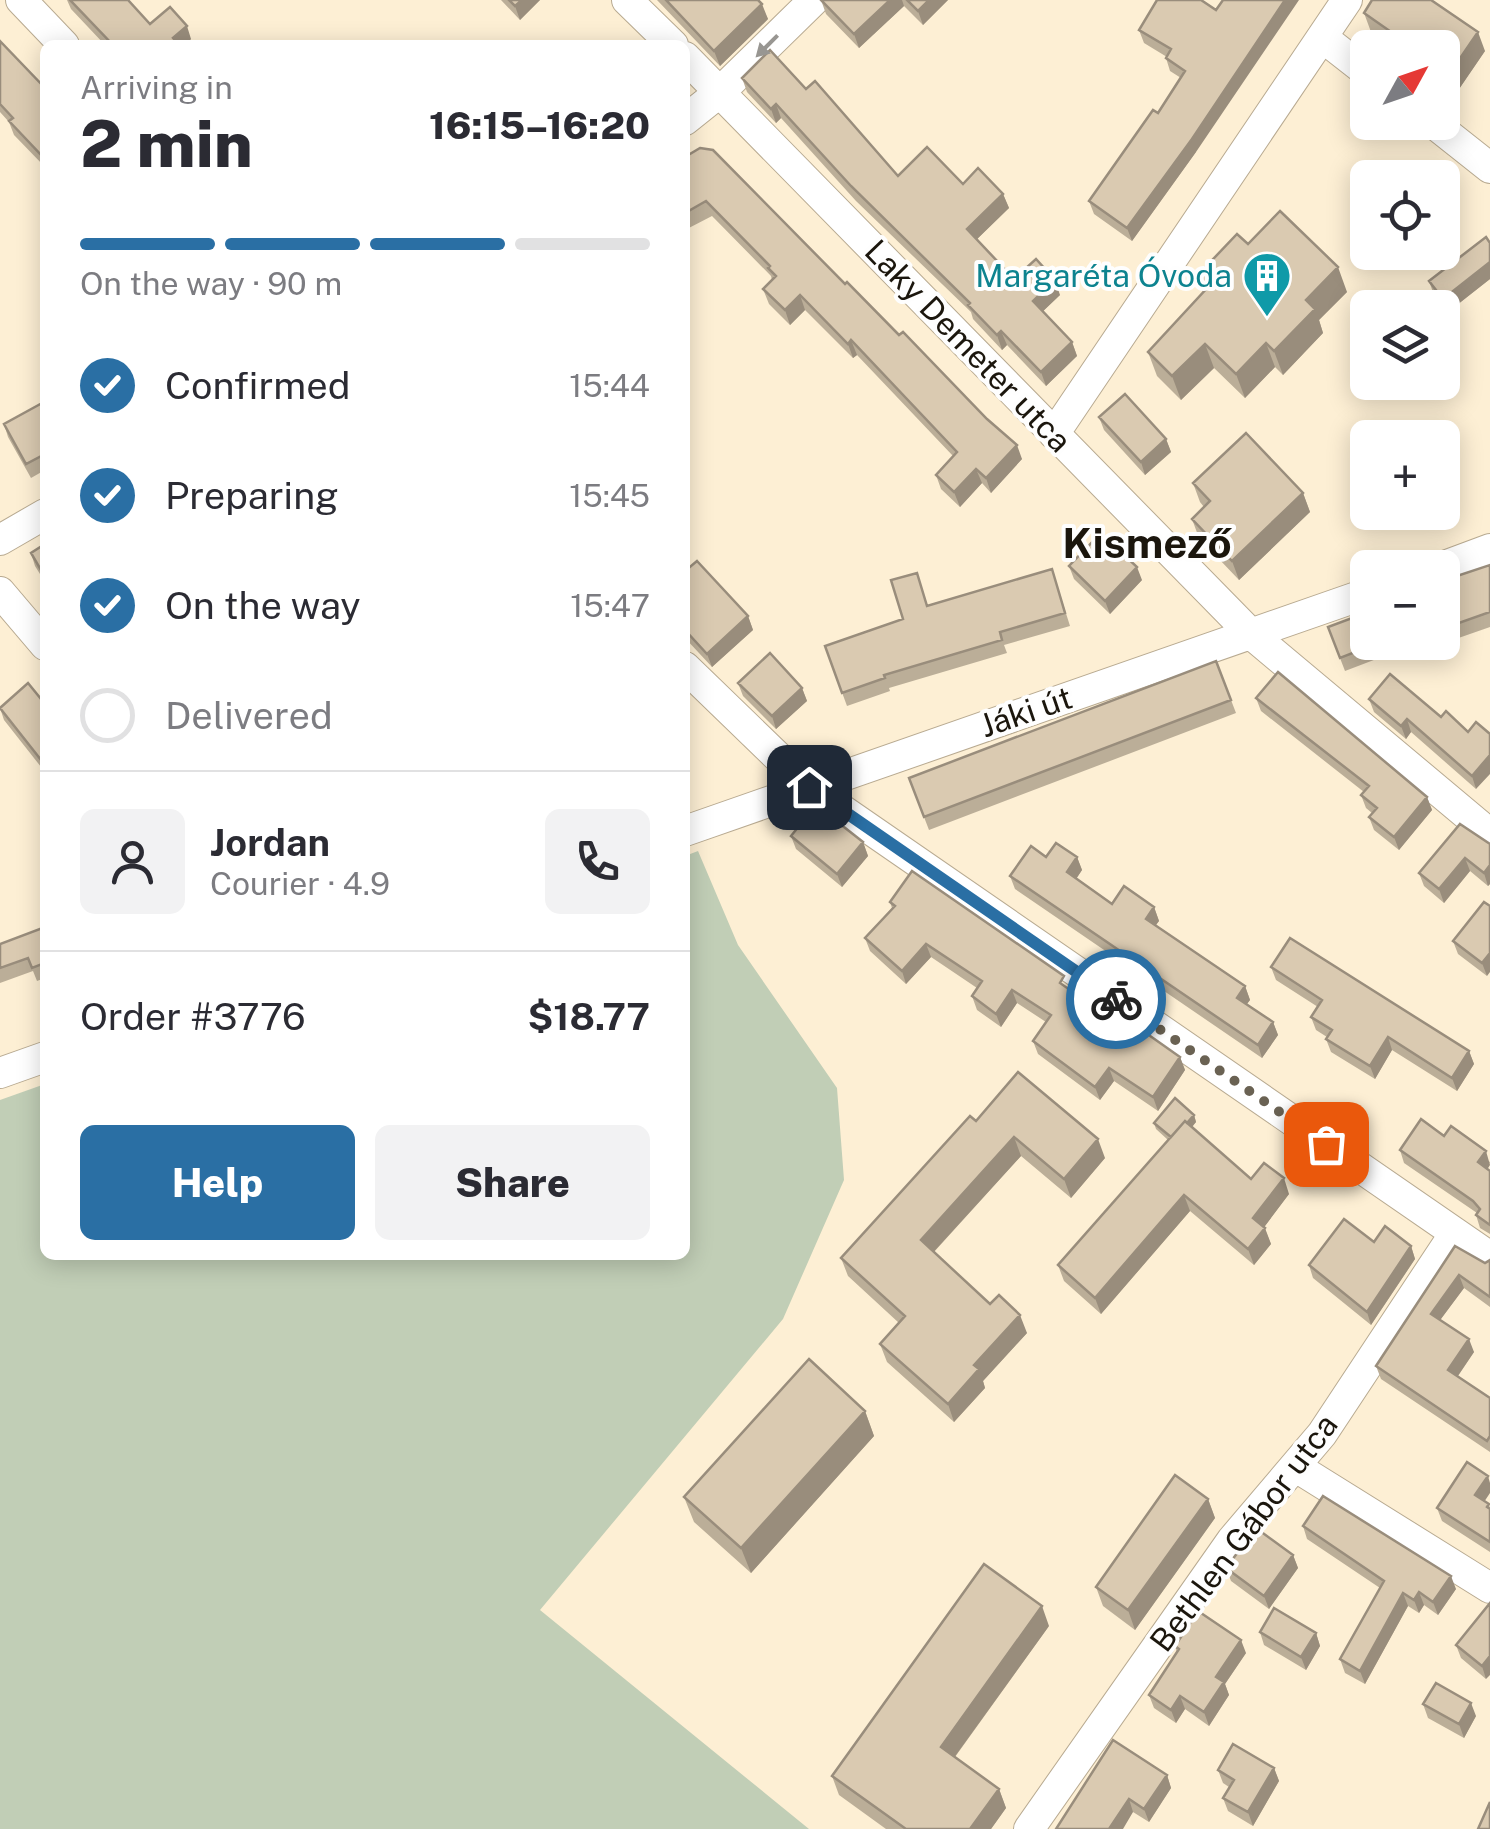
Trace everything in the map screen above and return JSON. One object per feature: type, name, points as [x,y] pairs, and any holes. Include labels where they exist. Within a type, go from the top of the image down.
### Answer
[{"type":"street","points":[[21,0],[59,40]]},
{"type":"street","points":[[628,0],[668,40]]},
{"type":"street","points":[[690,116],[814,0]]},
{"type":"street","points":[[1054,434],[1347,0]]},
{"type":"street","points":[[1322,38],[1350,59]]},
{"type":"street","name":"Laky Demeter utca","points":[[690,62],[1251,634],[1490,834]]},
{"type":"street","points":[[1455,140],[1490,168]]},
{"type":"street","points":[[0,540],[40,517]]},
{"type":"street","points":[[1460,560],[1490,549]]},
{"type":"street","points":[[0,592],[40,639]]},
{"type":"street","name":"Jáki út","points":[[690,828],[1350,599]]},
{"type":"street","points":[[690,672],[809,787],[1490,1257]]},
{"type":"street","points":[[0,1073],[40,1059]]},
{"type":"street","name":"Bethlen Gábor utca","points":[[1029,1829],[1232,1540],[1322,1434],[1455,1233]]},
{"type":"street","points":[[1296,1467],[1490,1588]]},
{"type":"green space","points":[[698,851],[738,945],[837,1088],[844,1180],[783,1319],[540,1610],[809,1829],[0,1829],[0,1100],[40,1086],[40,1260],[690,1260],[690,854]]},
{"type":"building","points":[[70,0],[128,0],[150,24],[170,7],[187,26],[175,40],[108,40]]},
{"type":"building","points":[[666,0],[758,0],[762,4],[714,51]]},
{"type":"building","points":[[821,0],[890,0],[854,34]]},
{"type":"building","points":[[907,0],[929,0],[918,11]]},
{"type":"building","points":[[1157,0],[1201,0],[1216,10],[1223,0],[1285,0],[1127,228],[1089,201],[1153,110],[1158,113],[1185,71],[1166,58],[1171,49],[1139,30]]},
{"type":"building","points":[[1372,0],[1431,0],[1478,32],[1460,58],[1460,30],[1388,30],[1364,13]]},
{"type":"building","points":[[0,41],[40,83],[40,154],[9,121],[13,118],[0,104]]},
{"type":"building","points":[[770,50],[806,89],[815,81],[898,176],[927,147],[963,184],[978,168],[1003,194],[967,229],[1014,279],[1036,259],[1055,280],[1033,301],[1072,342],[1041,372],[1001,331],[997,335],[776,104],[771,109],[742,78]]},
{"type":"building","points":[[700,148],[713,150],[845,284],[899,335],[903,332],[1017,445],[986,478],[976,469],[954,492],[936,475],[957,452],[851,340],[848,344],[800,295],[785,310],[763,289],[776,276],[770,266],[706,201],[690,210],[690,154]]},
{"type":"building","points":[[1280,211],[1338,267],[1306,300],[1315,309],[1274,351],[1266,343],[1236,374],[1205,344],[1172,376],[1148,352],[1208,287],[1197,276],[1237,234],[1248,244]]},
{"type":"building","points":[[1486,237],[1490,243],[1490,262],[1454,290],[1436,290],[1429,281],[1443,270],[1460,270],[1460,257]]},
{"type":"building","points":[[1125,394],[1166,439],[1141,462],[1099,417]]},
{"type":"building","points":[[40,404],[40,457],[26,464],[4,424]]},
{"type":"building","points":[[1246,433],[1303,493],[1232,561],[1192,519],[1210,501],[1193,483]]},
{"type":"building","points":[[1101,533],[1137,567],[1105,601],[1069,566]]},
{"type":"building","points":[[40,547],[40,568],[31,553]]},
{"type":"building","points":[[697,561],[748,616],[707,654],[690,635],[690,567]]},
{"type":"building","points":[[1490,565],[1490,612],[1460,623],[1460,575]]},
{"type":"building","points":[[1052,569],[1065,613],[1000,632],[1002,640],[884,675],[885,678],[842,693],[825,646],[903,619],[891,580],[917,573],[927,606]]},
{"type":"building","points":[[1350,619],[1350,654],[1340,658],[1328,627]]},
{"type":"building","points":[[770,653],[802,688],[772,716],[738,683]]},
{"type":"building","points":[[1216,661],[1231,700],[924,817],[909,778]]},
{"type":"building","points":[[1278,672],[1427,797],[1394,837],[1369,817],[1377,808],[1361,795],[1369,786],[1256,698]]},
{"type":"building","points":[[1390,674],[1441,717],[1446,711],[1468,732],[1476,722],[1490,734],[1490,755],[1472,776],[1407,719],[1401,726],[1369,699]]},
{"type":"building","points":[[28,683],[40,698],[40,759],[0,708]]},
{"type":"building","points":[[816,805],[863,842],[837,874],[791,836]]},
{"type":"building","points":[[1460,824],[1490,844],[1490,865],[1484,873],[1465,858],[1439,889],[1419,873]]},
{"type":"building","points":[[1056,843],[1077,857],[1067,872],[1112,904],[1124,886],[1154,907],[1146,919],[1245,986],[1237,998],[1273,1022],[1258,1045],[1010,876],[1031,846],[1046,857]]},
{"type":"building","points":[[912,871],[1064,976],[1060,983],[1104,1014],[1109,1007],[1180,1057],[1153,1097],[1109,1068],[1095,1087],[1033,1041],[1051,1015],[1012,990],[996,1014],[972,996],[982,981],[926,944],[902,971],[865,938],[895,906],[890,902]]},
{"type":"building","points":[[1484,902],[1490,906],[1490,953],[1482,963],[1453,941]]},
{"type":"building","points":[[40,929],[40,965],[32,968],[28,958],[0,968],[0,944]]},
{"type":"building","points":[[1290,938],[1469,1051],[1452,1078],[1388,1037],[1370,1066],[1326,1039],[1332,1030],[1311,1017],[1322,1000],[1271,967]]},
{"type":"building","points":[[1018,1072],[1098,1139],[1064,1179],[1014,1137],[921,1240],[990,1304],[999,1295],[1020,1315],[974,1365],[979,1369],[948,1404],[880,1344],[905,1316],[841,1258],[970,1116],[976,1121]]},
{"type":"building","points":[[1175,1098],[1194,1115],[1171,1137],[1154,1123]]},
{"type":"building","points":[[1421,1119],[1444,1136],[1451,1126],[1486,1151],[1478,1162],[1490,1171],[1490,1225],[1476,1215],[1480,1209],[1473,1201],[1400,1150]]},
{"type":"building","points":[[1185,1121],[1251,1179],[1264,1163],[1284,1178],[1253,1218],[1265,1228],[1248,1249],[1184,1195],[1095,1298],[1058,1265]]},
{"type":"building","points":[[1344,1219],[1374,1242],[1385,1226],[1411,1246],[1367,1312],[1309,1265]]},
{"type":"building","points":[[1455,1246],[1485,1263],[1490,1260],[1490,1297],[1459,1275],[1431,1314],[1469,1339],[1448,1370],[1490,1398],[1487,1441],[1376,1366]]},
{"type":"building","points":[[809,1359],[865,1411],[741,1548],[684,1497]]},
{"type":"building","points":[[1467,1462],[1488,1476],[1475,1495],[1489,1504],[1490,1542],[1437,1508]]},
{"type":"building","points":[[1175,1475],[1208,1499],[1128,1610],[1096,1587]]},
{"type":"building","points":[[1323,1496],[1451,1576],[1433,1602],[1419,1592],[1414,1600],[1403,1593],[1360,1671],[1340,1659],[1384,1581],[1303,1526]]},
{"type":"building","points":[[1256,1528],[1293,1555],[1264,1596],[1226,1568]]},
{"type":"building","points":[[984,1564],[1042,1606],[941,1747],[999,1789],[970,1829],[906,1829],[832,1776]]},
{"type":"building","points":[[1490,1603],[1490,1656],[1482,1666],[1456,1645]]},
{"type":"building","points":[[1274,1608],[1316,1633],[1301,1657],[1260,1632]]},
{"type":"building","points":[[1198,1611],[1241,1640],[1216,1677],[1224,1682],[1204,1712],[1180,1696],[1171,1710],[1149,1695]]},
{"type":"building","points":[[1436,1683],[1471,1703],[1459,1724],[1423,1704]]},
{"type":"building","points":[[1113,1740],[1167,1775],[1144,1809],[1129,1799],[1109,1829],[1056,1829]]},
{"type":"building","points":[[1233,1744],[1274,1768],[1248,1812],[1223,1798],[1234,1780],[1218,1770]]},
{"type":"building","points":[[1490,1802],[1490,1829],[1478,1829]]},
{"type":"way so far","points":[[1116,999],[1326,1144]]},
{"type":"place","name":"Margaréta Óvoda","points":[[1267,318]]},
{"type":"district","name":"Kismező","points":[[1147,543]]},
{"type":"route","points":[[809,787],[1116,999]]}]
